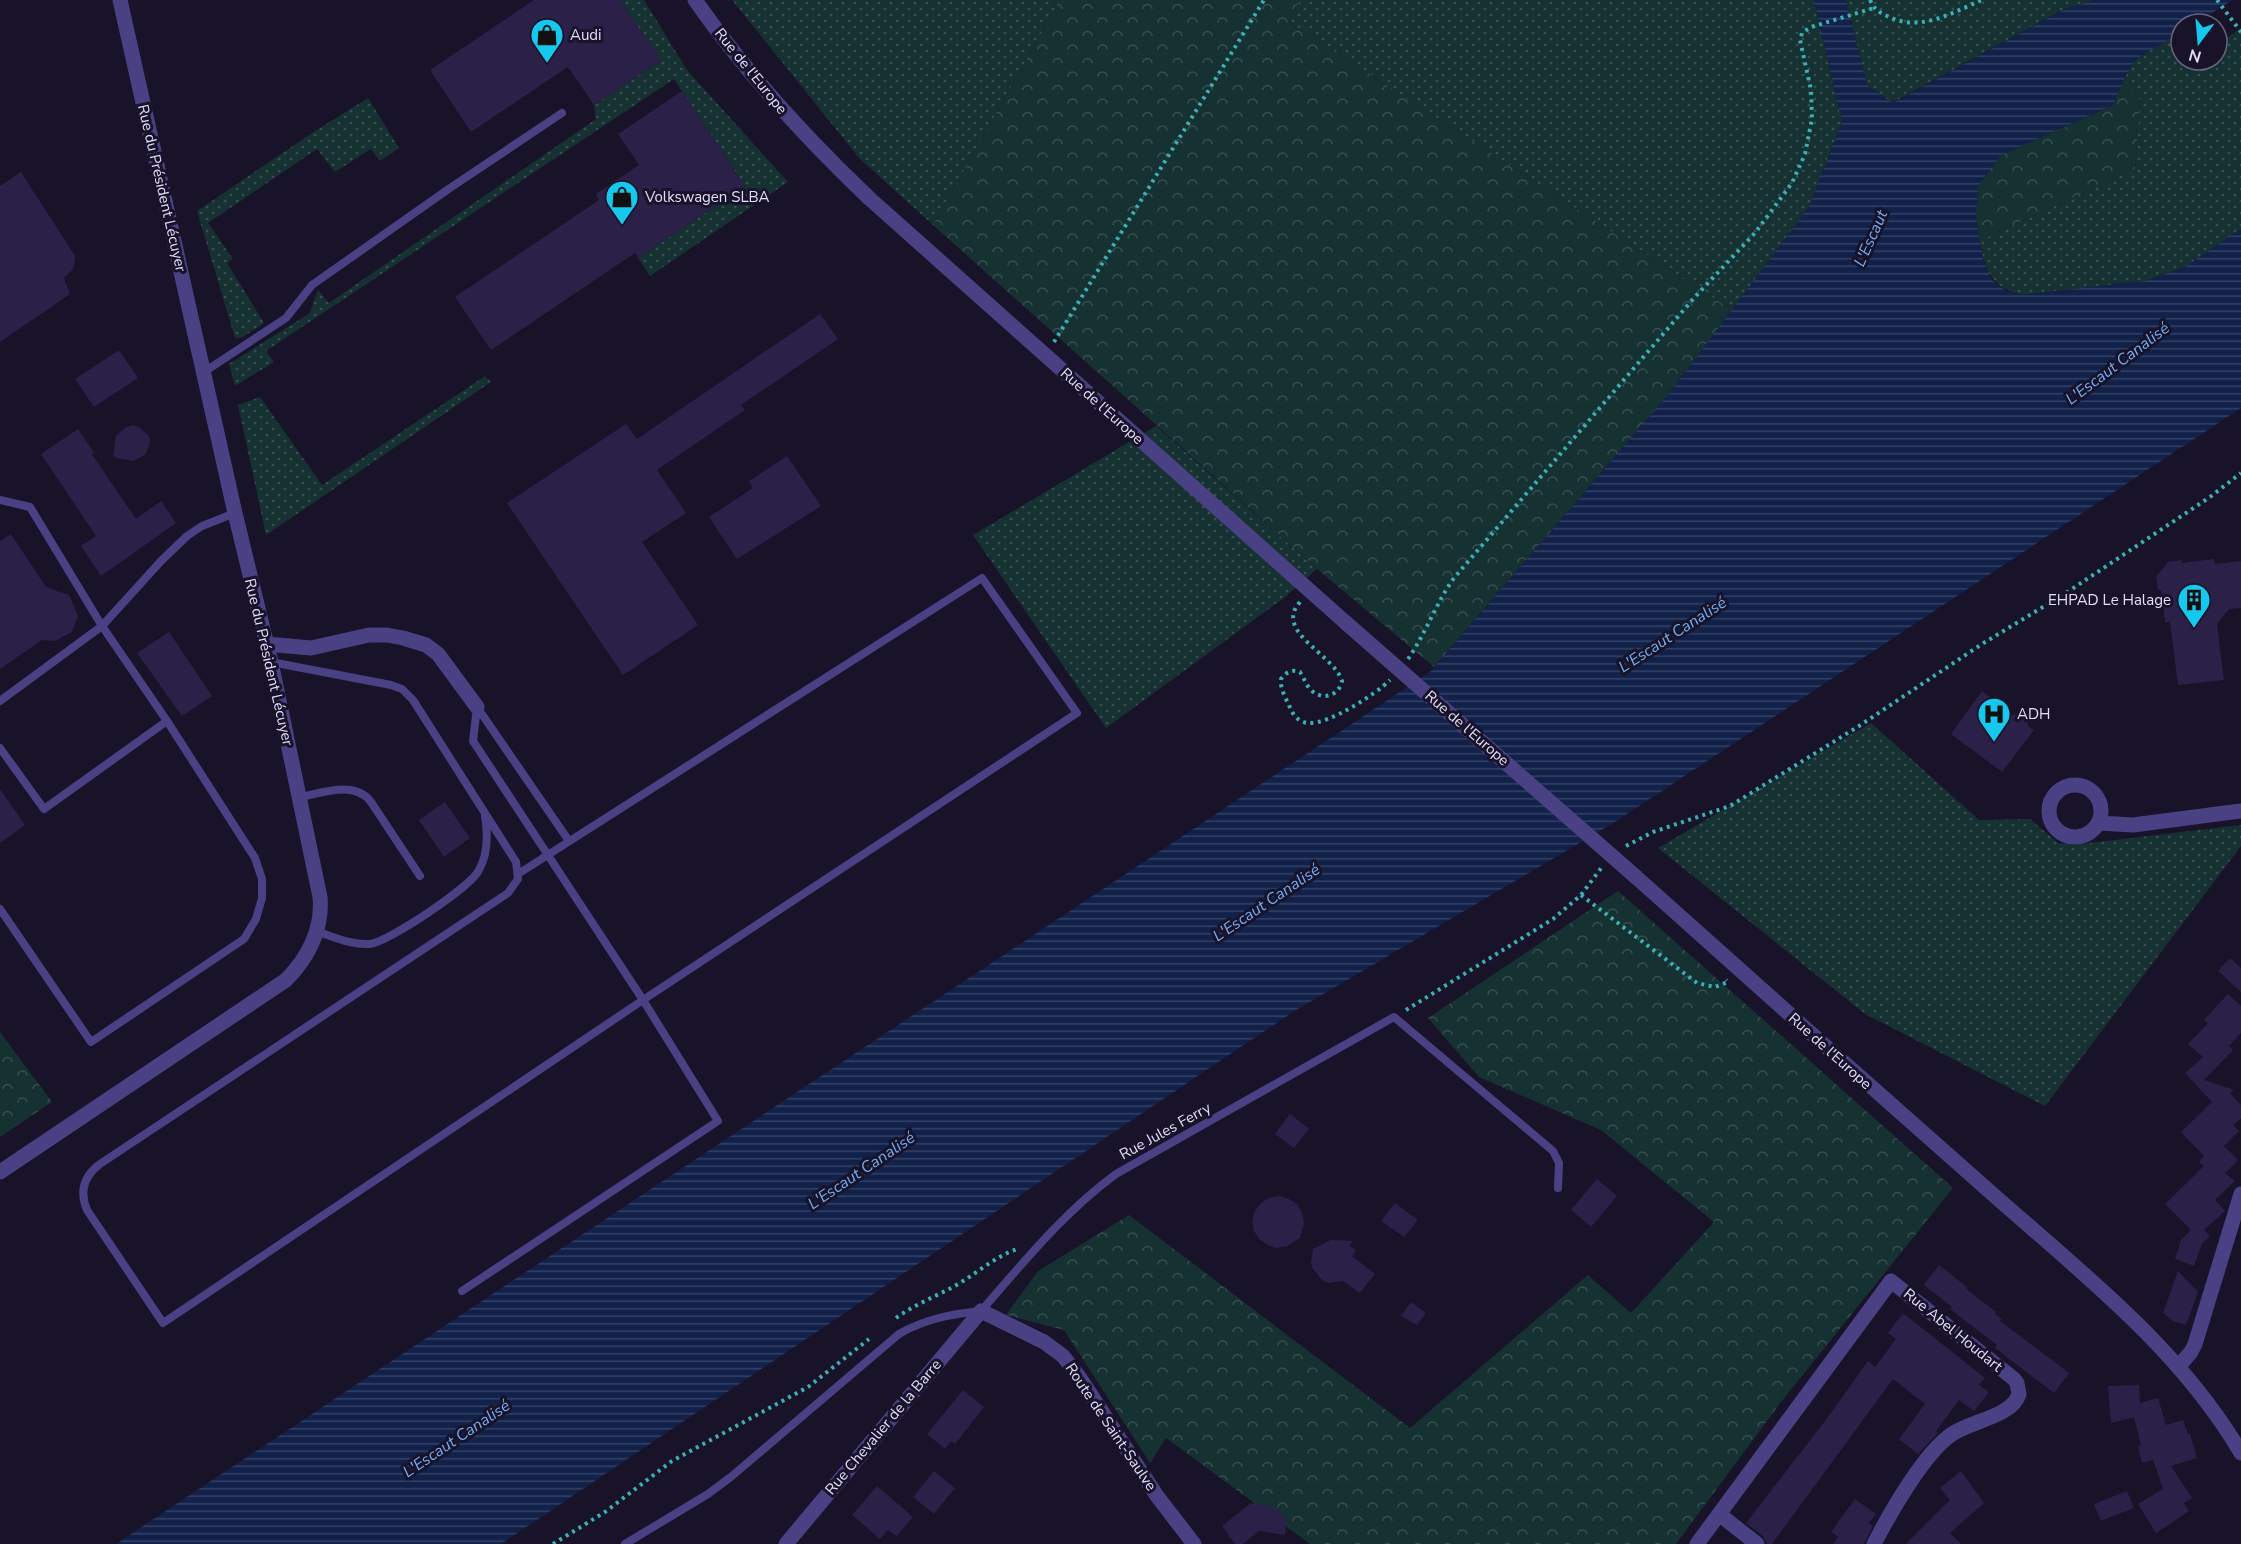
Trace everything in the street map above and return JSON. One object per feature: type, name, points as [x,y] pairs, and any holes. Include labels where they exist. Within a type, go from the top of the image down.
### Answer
[{"type":"street","name":"Rue du Président Lécuyer","points":[[0,1172],[278,987],[301,964],[311,947],[320,914],[320,897],[271,662],[235,513],[120,0]]},
{"type":"street","name":"Rue de l'Europe","points":[[695,0],[742,63],[822,153],[904,231],[1636,877],[2104,1294],[2178,1366],[2216,1413],[2241,1453]]},
{"type":"street","points":[[266,644],[311,648],[369,635],[387,634],[403,638],[426,645],[438,654],[477,707]]},
{"type":"street","points":[[2099,822],[2133,825],[2241,811]]},
{"type":"street","points":[[2178,1366],[2195,1344],[2234,1239],[2241,1194]]},
{"type":"street","name":"Rue Abel Houdart","points":[[1697,1544],[1891,1281],[2014,1379],[2019,1394],[2010,1408],[1961,1428],[1941,1444],[1902,1495],[1874,1544]]},
{"type":"street","name":"Rue Chevalier de la Barre","points":[[786,1544],[981,1311]]},
{"type":"street","name":"Route de Saint-Saulve","points":[[981,1311],[1044,1342],[1063,1356],[1080,1378],[1157,1496],[1194,1544]]},
{"type":"street","points":[[1719,1514],[1757,1544]]},
{"type":"lane","points":[[204,372],[286,318],[312,285],[562,113]]},
{"type":"lane","points":[[0,500],[30,507],[102,626],[250,849],[259,869],[262,889],[260,910],[244,939],[91,1042],[0,909]]},
{"type":"lane","points":[[0,701],[102,626],[187,536],[202,526],[235,513]]},
{"type":"lane","points":[[271,662],[402,689],[413,700],[484,810],[516,862],[518,874],[516,883],[508,893],[110,1157],[88,1175],[83,1190],[87,1210],[163,1323],[643,1000],[1077,713],[982,578],[518,874]]},
{"type":"lane","points":[[477,707],[569,842]]},
{"type":"lane","points":[[462,1291],[718,1121],[643,1000],[473,741],[477,707]]},
{"type":"lane","points":[[0,748],[44,809],[167,721]]},
{"type":"lane","points":[[300,797],[340,789],[362,793],[371,801],[420,876]]},
{"type":"lane","points":[[316,931],[355,944],[380,941],[466,885],[479,871],[486,851],[487,829],[484,810]]},
{"type":"lane","points":[[1394,1017],[1553,1150],[1559,1164],[1558,1188]]},
{"type":"lane","name":"Rue Jules Ferry","points":[[981,1311],[1044,1240],[1095,1190],[1116,1174],[1394,1017]]},
{"type":"lane","points":[[625,1544],[708,1494],[732,1476],[899,1334],[918,1324],[944,1316],[981,1311]]},
{"type":"path","points":[[1046,356],[1264,0]]},
{"type":"path","points":[[1870,0],[1874,8],[1894,20],[1913,24],[1925,23],[1982,0]]},
{"type":"path","points":[[2217,0],[2241,32]]},
{"type":"path","points":[[1402,666],[1418,644],[1443,593],[1454,578],[1694,298],[1755,233],[1792,183],[1803,161],[1811,131],[1811,90],[1800,40],[1802,33],[1811,27],[1874,8]]},
{"type":"path","points":[[1618,851],[1653,832],[1730,806],[2066,593],[2210,497],[2241,473]]},
{"type":"path","points":[[1303,599],[1293,610],[1295,627],[1336,670],[1342,681],[1339,690],[1335,693],[1321,696],[1312,692],[1300,672],[1288,672],[1281,679],[1281,684],[1296,718],[1305,723],[1326,718],[1373,695],[1395,674]]},
{"type":"path","points":[[1394,1017],[1553,919],[1581,895],[1605,864]]},
{"type":"path","points":[[1581,895],[1697,983],[1719,987],[1728,982],[1719,974]]},
{"type":"path","points":[[890,1323],[915,1305],[953,1286],[999,1257],[1044,1240]]},
{"type":"path","points":[[553,1544],[605,1512],[672,1461],[808,1387],[872,1336]]},
{"type":"green space","points":[[620,0],[644,0],[687,70],[788,182],[650,276],[638,258],[745,186],[674,79],[266,351],[274,362],[235,386],[229,364],[310,313],[318,290],[329,303],[596,119],[594,105],[660,61]]},
{"type":"green space","points":[[732,0],[1060,0],[933,225],[860,159]]},
{"type":"green space","points":[[1060,0],[1300,0],[1288,21],[1732,310],[1668,395],[1434,667],[1317,569],[933,225]]},
{"type":"green space","points":[[1300,0],[1814,0],[1842,122],[1809,207],[1732,310],[1288,21]]},
{"type":"green space","points":[[1846,0],[2094,0],[2062,10],[1892,103],[1867,85]]},
{"type":"green space","points":[[2241,28],[2241,229],[2185,267],[2144,281],[2022,295],[2011,292],[1996,282],[1987,269],[1979,241],[2135,169],[2140,100],[2125,77],[2135,60],[2169,39],[2169,72],[2229,72],[2229,36]]},
{"type":"green space","points":[[2125,77],[2140,100],[2135,169],[1979,241],[1976,219],[1978,186],[2001,155],[2113,105]]},
{"type":"green space","points":[[368,98],[399,148],[380,161],[371,149],[335,172],[317,149],[208,223],[233,259],[227,263],[264,323],[243,337],[235,338],[197,211]]},
{"type":"green space","points":[[485,376],[491,382],[266,535],[238,405],[260,397],[322,485]]},
{"type":"green space","points":[[1156,426],[1317,569],[1285,597],[1106,728],[973,535]]},
{"type":"green space","points":[[1871,723],[1979,820],[2030,819],[2058,843],[2081,844],[2241,825],[2241,846],[2045,1106],[1865,1014],[1658,848]]},
{"type":"green space","points":[[1618,891],[1953,1188],[1781,1402],[1676,1544],[1310,1544],[1166,1438],[1150,1463],[1064,1330],[1006,1315],[1038,1271],[1129,1215],[1410,1428],[1588,1275],[1631,1313],[1714,1222],[1601,1130],[1479,1077],[1428,1018]]},
{"type":"green space","points":[[0,1032],[52,1102],[0,1137]]},
{"type":"water","points":[[1814,0],[1846,0],[1867,85],[1893,103],[2063,10],[2094,0],[2233,0],[2214,12],[2169,12],[2169,39],[2135,60],[2113,105],[2001,155],[1978,186],[1976,219],[1984,263],[1992,280],[2006,291],[2022,295],[2144,281],[2185,267],[2241,229],[2241,408],[1615,822],[1293,1012],[501,1544],[116,1544],[1430,672],[1668,395],[1809,207],[1842,122]]},
{"type":"building","name":"Audi","points":[[534,0],[620,0],[661,60],[594,105],[568,67],[471,132],[430,70]]},
{"type":"building","name":"Volkswagen SLBA","points":[[682,91],[745,186],[638,258],[635,253],[491,350],[455,297],[599,200],[596,194],[639,165],[618,134]]},
{"type":"building","points":[[21,172],[75,256],[75,260],[73,269],[64,278],[70,294],[0,342],[0,186]]},
{"type":"building","points":[[820,314],[838,339],[741,405],[745,410],[657,470],[686,513],[642,542],[698,625],[623,675],[507,503],[626,424],[637,439]]},
{"type":"building","points":[[119,350],[138,378],[94,407],[75,379]]},
{"type":"building","points":[[133,425],[149,436],[150,443],[145,455],[133,461],[113,457],[116,436],[126,427]]},
{"type":"building","points":[[78,429],[95,454],[91,453],[136,519],[161,501],[176,523],[101,576],[81,546],[96,536],[41,454]]},
{"type":"building","points":[[787,456],[821,506],[737,559],[709,517],[753,488],[749,481]]},
{"type":"building","points":[[11,534],[46,587],[69,595],[78,616],[72,632],[55,641],[42,640],[0,669],[0,541]]},
{"type":"building","name":"EHPAD Le Halage","points":[[2214,559],[2215,564],[2241,561],[2241,608],[2229,609],[2217,624],[2224,680],[2178,685],[2170,622],[2165,622],[2161,590],[2158,590],[2156,577],[2168,562],[2182,560],[2182,563]]},
{"type":"building","points":[[169,632],[212,696],[182,716],[137,653]]},
{"type":"building","points":[[1982,691],[1997,703],[1986,719],[2026,713],[2028,726],[2034,730],[2002,772],[1951,734]]},
{"type":"building","points":[[0,789],[25,825],[0,843]]},
{"type":"building","points":[[445,802],[470,838],[444,857],[419,820]]},
{"type":"building","points":[[2230,958],[2241,968],[2241,992],[2218,971]]},
{"type":"building","points":[[2228,994],[2241,1006],[2241,1033],[2229,1046],[2233,1050],[2204,1080],[2234,1090],[2230,1093],[2241,1105],[2241,1118],[2233,1125],[2239,1131],[2224,1146],[2238,1160],[2225,1173],[2235,1181],[2215,1200],[2225,1211],[2204,1230],[2210,1236],[2202,1244],[2194,1266],[2175,1259],[2181,1240],[2191,1230],[2165,1204],[2204,1166],[2199,1162],[2204,1156],[2181,1132],[2212,1102],[2185,1073],[2203,1057],[2188,1044],[2208,1023],[2204,1020]]},
{"type":"building","points":[[1290,1114],[1309,1129],[1294,1148],[1275,1134]]},
{"type":"building","points":[[1597,1179],[1617,1196],[1591,1227],[1571,1210]]},
{"type":"building","points":[[1279,1196],[1297,1204],[1304,1223],[1300,1238],[1287,1246],[1277,1248],[1259,1239],[1252,1221],[1261,1203]]},
{"type":"building","points":[[1395,1203],[1418,1220],[1404,1237],[1381,1221]]},
{"type":"building","points":[[1331,1240],[1353,1241],[1349,1246],[1356,1250],[1352,1256],[1375,1274],[1360,1293],[1343,1281],[1328,1283],[1322,1280],[1313,1269],[1311,1263],[1313,1249]]},
{"type":"building","points":[[1939,1265],[1996,1312],[1995,1314],[2002,1319],[2000,1321],[2069,1373],[2054,1393],[1995,1348],[1997,1345],[1950,1309],[1952,1307],[1924,1285]]},
{"type":"building","points":[[2178,1271],[2198,1292],[2186,1325],[2173,1321],[2163,1313]]},
{"type":"building","points":[[1411,1302],[1426,1313],[1417,1325],[1401,1316]]},
{"type":"building","points":[[1903,1313],[1985,1378],[1979,1385],[1989,1392],[1974,1411],[1959,1400],[1936,1431],[1938,1433],[1918,1454],[1899,1439],[1925,1404],[1893,1379],[1772,1544],[1767,1544],[1763,1536],[1746,1523],[1868,1361],[1875,1367],[1896,1339],[1888,1333]]},
{"type":"building","points":[[2139,1385],[2140,1403],[2158,1398],[2166,1425],[2183,1420],[2197,1458],[2171,1466],[2192,1498],[2184,1503],[2189,1511],[2156,1533],[2138,1504],[2163,1489],[2153,1460],[2142,1463],[2138,1446],[2141,1445],[2134,1417],[2111,1423],[2108,1386]]},
{"type":"building","points":[[963,1390],[984,1407],[955,1444],[951,1441],[945,1449],[927,1434]]},
{"type":"building","points":[[934,1471],[955,1488],[934,1514],[913,1497]]},
{"type":"building","points":[[1961,1471],[1984,1503],[1950,1533],[1961,1544],[1906,1544],[1950,1500],[1940,1488]]},
{"type":"building","points":[[877,1486],[913,1517],[897,1536],[888,1530],[880,1539],[852,1515]]},
{"type":"building","points":[[2127,1491],[2134,1508],[2101,1521],[2094,1504]]},
{"type":"building","points":[[1855,1499],[1876,1514],[1869,1523],[1873,1526],[1864,1544],[1833,1544],[1838,1537],[1831,1532]]},
{"type":"building","points":[[1251,1503],[1276,1508],[1287,1520],[1285,1535],[1259,1531],[1243,1544],[1235,1544],[1222,1526]]},
{"type":"place","name":"Audi","points":[[547,64]]},
{"type":"place","name":"Volkswagen SLBA","points":[[622,226]]},
{"type":"place","name":"EHPAD Le Halage","points":[[2194,629]]},
{"type":"place","name":"ADH","points":[[1994,743]]},
{"type":"water label","name":"L'Escaut","points":[[1870,238]]},
{"type":"water label","name":"L'Escaut Canalisé","points":[[2117,363]]},
{"type":"water label","name":"L'Escaut Canalisé","points":[[1672,634]]},
{"type":"water label","name":"L'Escaut Canalisé","points":[[1266,902]]},
{"type":"water label","name":"L'Escaut Canalisé","points":[[861,1170]]},
{"type":"water label","name":"L'Escaut Canalisé","points":[[456,1438]]}]
